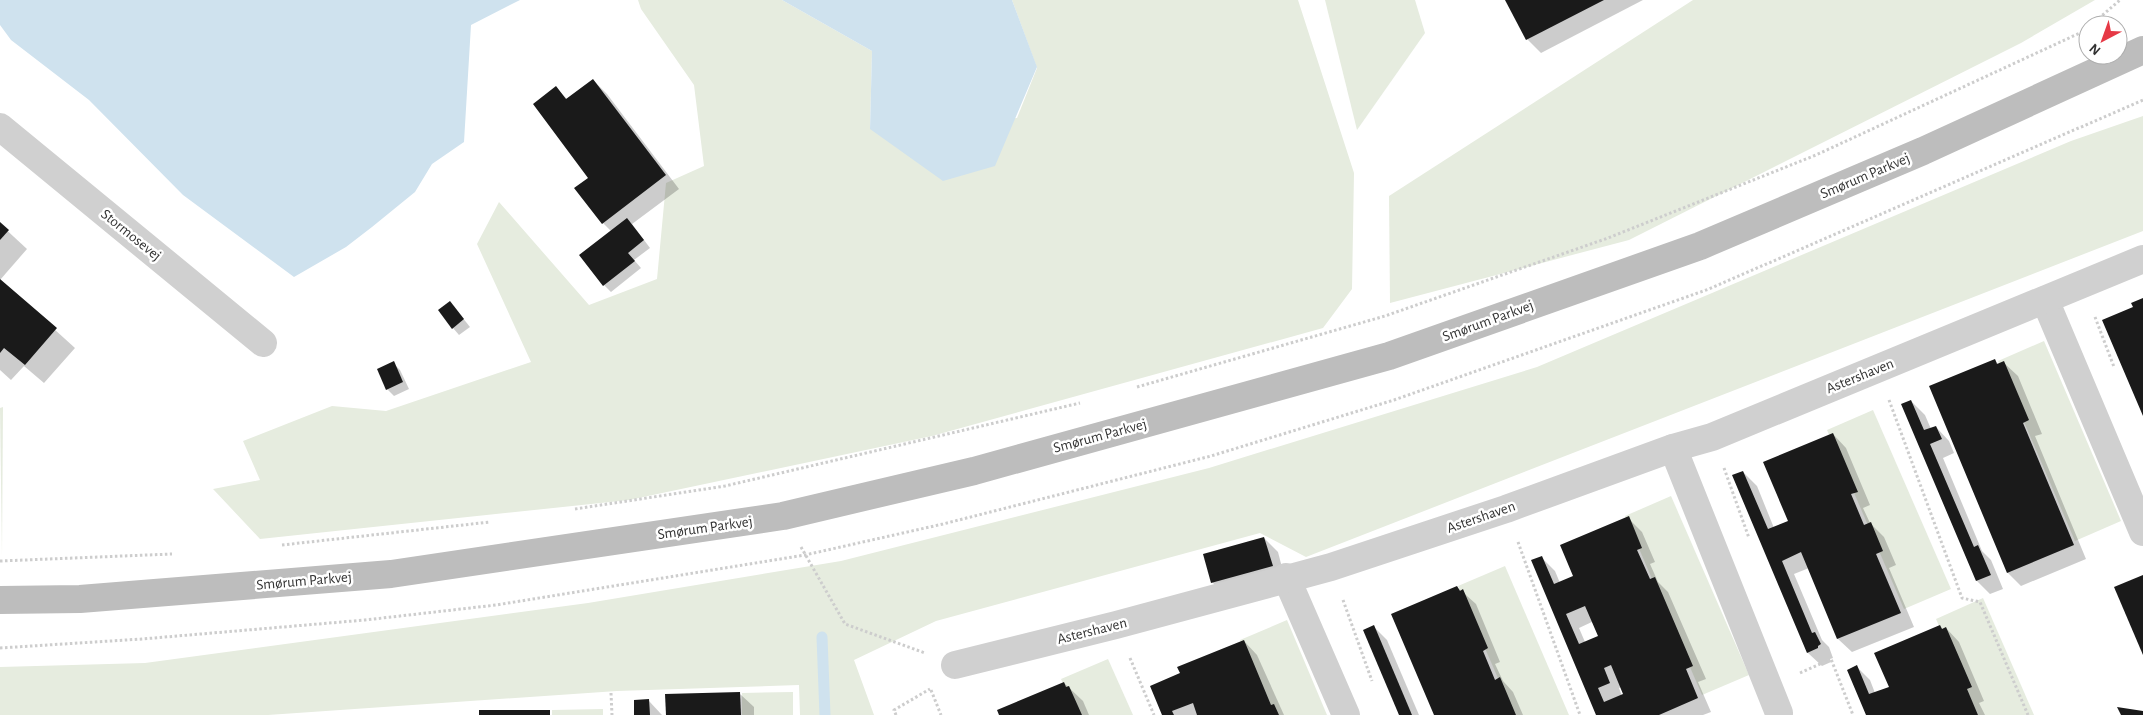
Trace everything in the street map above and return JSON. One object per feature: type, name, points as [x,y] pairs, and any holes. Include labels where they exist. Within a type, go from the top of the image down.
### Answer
[{"type":"street","name":"Smørum Parkvej","points":[[0,600],[80,600],[391,574],[783,516],[974,471],[1389,356],[1700,246],[1923,151],[2143,50]]},
{"type":"street","name":"Stormosevej","points":[[0,127],[263,343]]},
{"type":"street","name":"Astershaven","points":[[955,665],[1116,625],[1331,566],[1506,509],[1673,448],[1712,437],[2143,259]]},
{"type":"street","points":[[2045,300],[2143,532]]},
{"type":"street","points":[[1673,448],[1779,713]]},
{"type":"street","points":[[1286,577],[1346,715]]},
{"type":"path","points":[[2102,15],[2120,0]]},
{"type":"path","points":[[1133,388],[1385,316],[1608,238],[1816,155],[2078,34]]},
{"type":"path","points":[[1878,369],[1962,598],[1980,602],[2028,715]]},
{"type":"path","points":[[572,509],[725,486],[1087,402]]},
{"type":"path","points":[[1712,437],[1752,546]]},
{"type":"path","points":[[762,477],[844,624],[955,665]]},
{"type":"path","points":[[1506,509],[1580,715]]},
{"type":"path","points":[[274,546],[496,521]]},
{"type":"path","points":[[0,561],[178,554]]},
{"type":"path","points":[[1331,566],[1374,687]]},
{"type":"path","points":[[1116,625],[1154,715]]},
{"type":"path","points":[[1795,664],[1798,674],[1831,659],[1853,715]]},
{"type":"path","points":[[896,715],[894,710],[930,689]]},
{"type":"path","points":[[610,693],[612,715]]},
{"type":"shaded area","points":[[638,0],[782,0],[872,51],[870,129],[1017,118],[1037,68],[1012,0],[1298,0],[1354,173],[1352,289],[1323,328],[932,436],[629,500],[260,539],[213,489],[260,480],[243,441],[332,406],[386,411],[531,362],[477,244],[499,202],[589,305],[657,279],[666,183],[704,166],[694,85],[641,9]]},
{"type":"shaded area","points":[[1325,0],[1415,0],[1425,33],[1357,130]]},
{"type":"shaded area","points":[[1693,0],[2095,0],[2021,43],[1629,240],[1390,303],[1389,196]]},
{"type":"shaded area","points":[[2143,116],[2143,231],[1306,557],[1260,533],[936,621],[854,660],[874,715],[800,715],[799,685],[617,691],[268,715],[0,715],[0,667],[145,663],[588,603],[841,561],[1209,468],[1537,367],[2071,141]]},
{"type":"shaded area","points":[[2044,341],[2121,521],[2075,541],[1998,361]]},
{"type":"shaded area","points":[[3,407],[2,556],[0,408]]},
{"type":"shaded area","points":[[1873,410],[1951,589],[1904,609],[1827,430]]},
{"type":"shaded area","points":[[1671,496],[1749,675],[1702,695],[1625,516]]},
{"type":"shaded area","points":[[1505,566],[1569,715],[1514,715],[1458,586]]},
{"type":"shaded area","points":[[1983,598],[2034,715],[1978,715],[1936,619]]},
{"type":"shaded area","points":[[1287,620],[1327,715],[1272,715],[1240,640]]},
{"type":"shaded area","points":[[1108,659],[1133,715],[1077,715],[1061,679]]},
{"type":"shaded area","points":[[793,692],[793,715],[742,715],[742,693]]},
{"type":"shaded area","points":[[603,709],[603,715],[552,715],[552,710]]},
{"type":"water","points":[[0,0],[520,0],[471,25],[464,142],[432,164],[415,192],[372,227],[346,247],[294,277],[183,195],[89,100],[11,40],[0,25]]},
{"type":"water","points":[[782,0],[1012,0],[1037,67],[995,166],[943,181],[870,129],[872,51]]},
{"type":"building","points":[[1505,0],[1604,0],[1526,40]]},
{"type":"building","points":[[593,79],[666,175],[602,224],[574,188],[588,178],[533,104],[556,86],[566,99]]},
{"type":"building","points":[[627,218],[644,240],[628,253],[635,261],[603,286],[579,255]]},
{"type":"building","points":[[0,222],[9,230],[0,240]]},
{"type":"building","points":[[0,279],[57,328],[25,365],[4,348],[0,353]]},
{"type":"building","points":[[2143,298],[2143,416],[2102,320],[2133,307],[2131,303]]},
{"type":"building","points":[[450,301],[464,319],[452,329],[438,310]]},
{"type":"building","points":[[1995,359],[1997,364],[2004,361],[2029,420],[2023,423],[2074,545],[2007,573],[1929,386]]},
{"type":"building","points":[[394,361],[403,382],[386,390],[377,369]]},
{"type":"building","points":[[1911,400],[1924,430],[1936,426],[1942,439],[1930,444],[1974,547],[1978,545],[1991,575],[1976,581],[1901,404]]},
{"type":"building","points":[[1833,433],[1858,492],[1851,494],[1864,525],[1871,522],[1883,551],[1876,554],[1901,613],[1837,639],[1801,552],[1782,561],[1812,633],[1815,632],[1821,644],[1818,648],[1807,653],[1732,475],[1743,471],[1768,529],[1788,521],[1763,462]]},
{"type":"building","points":[[1629,516],[1642,548],[1637,550],[1650,579],[1655,577],[1693,666],[1686,669],[1698,698],[1659,715],[1596,715],[1531,560],[1542,556],[1554,584],[1573,576],[1560,545]],"holes":[[[1585,606],[1598,636],[1579,644],[1566,614]],[[1611,665],[1623,694],[1604,702],[1598,688],[1610,683],[1604,668]]]},
{"type":"building","points":[[1264,537],[1273,566],[1211,583],[1203,554]]},
{"type":"building","points":[[2143,575],[2143,655],[2114,587]]},
{"type":"building","points":[[1457,586],[1460,591],[1463,589],[1488,648],[1483,651],[1495,680],[1500,677],[1516,715],[1434,715],[1391,614]]},
{"type":"building","points":[[1374,625],[1412,715],[1399,715],[1363,630]]},
{"type":"building","points":[[1940,625],[1942,629],[1946,627],[1972,687],[1967,689],[1978,715],[1866,715],[1847,670],[1857,665],[1869,694],[1889,687],[1874,653]]},
{"type":"building","points":[[1244,640],[1271,705],[1274,704],[1279,715],[1197,715],[1193,703],[1172,711],[1174,715],[1162,715],[1150,686],[1180,673],[1177,667]]},
{"type":"building","points":[[1064,682],[1066,687],[1069,686],[1082,715],[999,715],[997,710]]},
{"type":"building","points":[[740,692],[741,715],[666,715],[665,694]]},
{"type":"building","points":[[649,699],[650,715],[634,715],[634,700]]},
{"type":"building","points":[[2117,707],[2143,711],[2143,715],[2121,715]]},
{"type":"building","points":[[479,710],[550,710],[550,715],[479,715]]},
{"type":"waterway","points":[[822,637],[825,715]]}]
